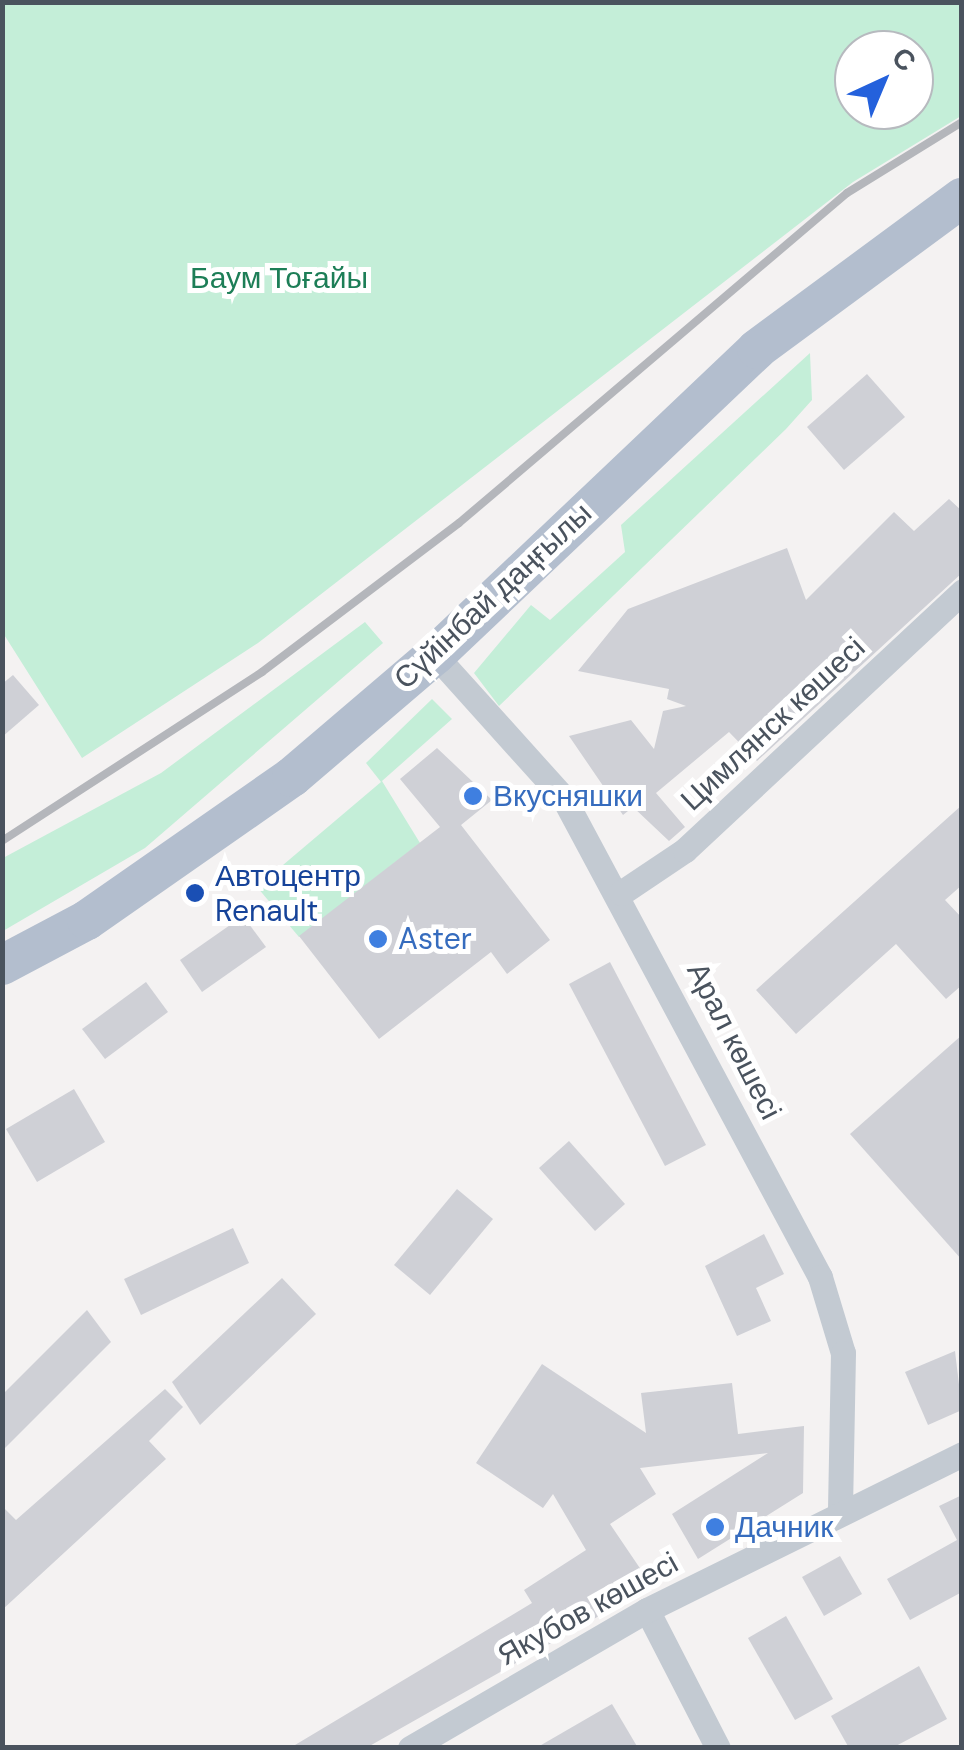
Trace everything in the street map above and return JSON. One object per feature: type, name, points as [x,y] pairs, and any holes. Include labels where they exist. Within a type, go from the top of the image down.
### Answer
[{"type":"main road","name":"Сүйінбай даңғылы","points":[[2,964],[172,864],[435,655],[757,349],[962,198]]},
{"type":"street","name":"Цимлянск көшесі","points":[[621,893],[685,850],[962,592]]},
{"type":"street","name":"Арал көшесі","points":[[435,655],[564,796],[621,893],[820,1277],[843,1353],[840,1512]]},
{"type":"street","name":"Якубов көшесі","points":[[410,1748],[647,1610],[962,1454]]},
{"type":"street","points":[[647,1610],[718,1748]]},
{"type":"green space","name":"Баум Тоғайы","points":[[3,2],[961,3],[961,116],[853,182],[258,643],[82,758],[3,633]]},
{"type":"green space","points":[[810,353],[812,400],[499,706],[474,673],[531,605],[550,620],[625,552],[621,525]]},
{"type":"green space","points":[[365,622],[383,643],[145,848],[3,931],[3,858],[161,773]]},
{"type":"green space","points":[[432,699],[452,719],[382,781],[420,843],[299,937],[257,887],[381,782],[366,763]]},
{"type":"building","points":[[867,374],[905,417],[844,470],[807,427]]},
{"type":"building","points":[[949,499],[962,511],[962,573],[757,761],[729,732],[656,793],[685,827],[669,841],[633,807],[623,815],[569,736],[631,720],[654,749],[663,711],[686,706],[667,699],[669,689],[578,671],[628,609],[787,548],[806,600],[894,512],[914,531]]},
{"type":"building","points":[[13,675],[39,705],[2,737],[2,684]]},
{"type":"building","name":"Aster","points":[[437,748],[492,800],[461,825],[550,940],[507,974],[491,952],[379,1039],[299,936],[440,827],[400,779]]},
{"type":"building","points":[[962,805],[962,885],[945,900],[962,918],[962,985],[946,999],[896,944],[796,1034],[756,990]]},
{"type":"building","points":[[243,916],[266,947],[202,992],[180,960]]},
{"type":"building","points":[[610,962],[706,1145],[665,1166],[569,984]]},
{"type":"building","points":[[146,982],[168,1012],[105,1059],[82,1029]]},
{"type":"building","points":[[962,1035],[962,1260],[850,1134]]},
{"type":"building","points":[[74,1089],[105,1142],[37,1182],[6,1129]]},
{"type":"building","points":[[569,1141],[625,1204],[595,1231],[539,1168]]},
{"type":"building","points":[[457,1189],[493,1219],[430,1295],[394,1265]]},
{"type":"building","points":[[233,1228],[249,1263],[141,1315],[124,1279]]},
{"type":"building","points":[[764,1234],[784,1274],[756,1288],[771,1321],[737,1336],[705,1266]]},
{"type":"building","points":[[282,1278],[316,1314],[200,1425],[172,1382]]},
{"type":"building","points":[[87,1310],[111,1342],[2,1451],[2,1395]]},
{"type":"building","points":[[955,1351],[962,1410],[928,1425],[905,1372]]},
{"type":"building","points":[[542,1364],[646,1433],[641,1393],[732,1383],[738,1434],[804,1426],[803,1493],[698,1559],[672,1514],[768,1453],[640,1468],[656,1494],[610,1524],[652,1586],[366,1748],[290,1748],[532,1603],[524,1590],[586,1550],[553,1494],[543,1508],[476,1463]]},
{"type":"building","points":[[165,1389],[183,1407],[149,1441],[166,1459],[2,1610],[2,1506],[16,1520]]},
{"type":"building","points":[[962,1495],[962,1592],[910,1620],[887,1579],[957,1540],[939,1506]]},
{"type":"building","points":[[840,1556],[862,1594],[824,1616],[802,1577]]},
{"type":"building","points":[[786,1616],[833,1699],[795,1720],[748,1638]]},
{"type":"building","points":[[919,1666],[947,1719],[892,1748],[849,1748],[831,1716]]},
{"type":"building","points":[[612,1704],[638,1748],[536,1748]]},
{"type":"railway","points":[[2,841],[262,672],[459,523],[847,193],[962,122]]},
{"type":"place","name":"Вкусняшки","points":[[473,796]]},
{"type":"place","name":"Автоцентр Renault","points":[[195,893]]},
{"type":"place","name":"Aster","points":[[378,939]]},
{"type":"place","name":"Дачник","points":[[715,1527]]}]
